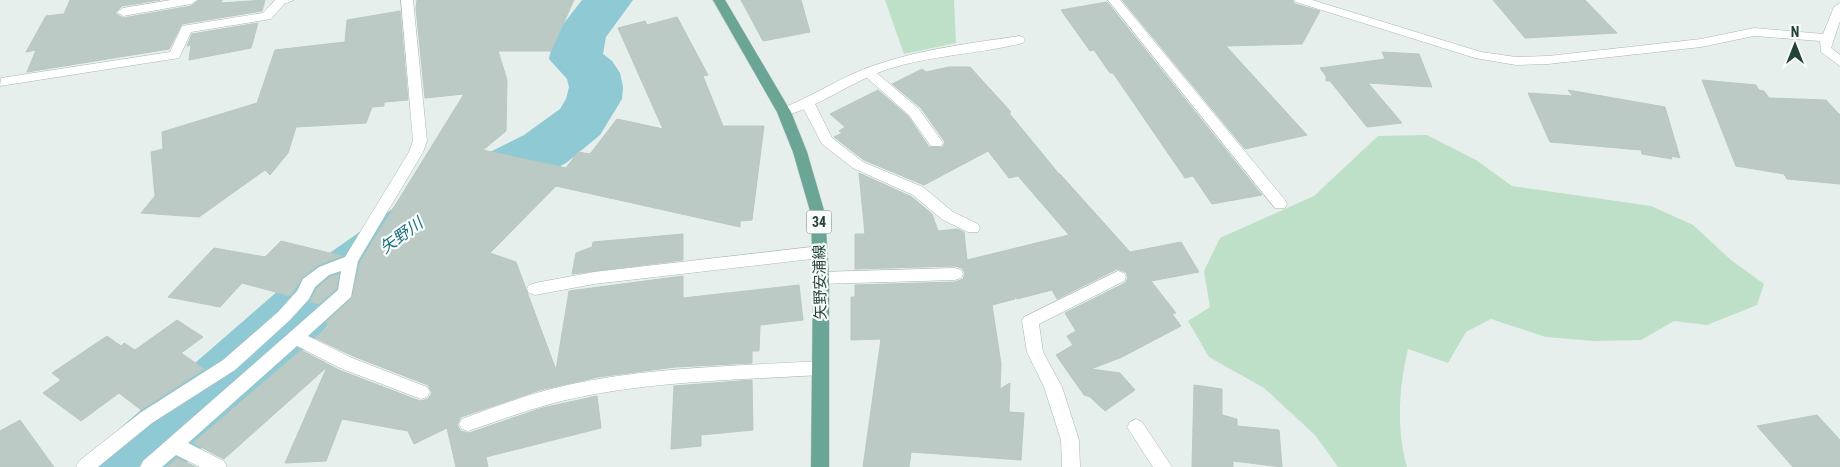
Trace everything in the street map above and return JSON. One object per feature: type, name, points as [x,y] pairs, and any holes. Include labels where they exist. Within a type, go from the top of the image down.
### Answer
[{"type":"main road","name":"矢野安浦線","points":[[719,0],[784,112],[800,152],[818,214],[821,278],[820,467]]},
{"type":"street","points":[[123,12],[191,0]]},
{"type":"street","points":[[1,82],[175,55],[186,29],[267,16],[280,1],[288,0]]},
{"type":"street","points":[[149,467],[345,293],[350,261],[416,152],[420,141],[407,0]]},
{"type":"street","points":[[1114,0],[1280,204]]},
{"type":"street","points":[[1300,0],[1480,55],[1516,61],[1548,60],[1701,43],[1754,32],[1827,38]]},
{"type":"street","points":[[1840,7],[1827,38],[1825,49],[1840,62]]},
{"type":"street","points":[[784,112],[808,104],[824,93],[868,72],[957,50],[1019,40]]},
{"type":"street","points":[[868,72],[914,112],[936,143]]},
{"type":"street","points":[[808,104],[827,141],[858,165],[918,191],[948,216],[973,228]]},
{"type":"street","points":[[535,289],[594,278],[820,252]]},
{"type":"street","points":[[85,467],[146,418],[229,365],[284,316],[303,295],[309,283],[324,271],[350,261]]},
{"type":"street","points":[[821,278],[955,274]]},
{"type":"street","points":[[1072,467],[1070,440],[1053,387],[1035,352],[1030,321],[1118,277]]},
{"type":"street","points":[[295,337],[346,363],[421,392]]},
{"type":"street","points":[[468,424],[532,401],[612,384],[661,378],[821,368]]},
{"type":"street","points":[[1136,427],[1163,467]]},
{"type":"street","points":[[174,445],[218,467]]},
{"type":"green space","points":[[885,0],[954,0],[956,43],[904,54]]},
{"type":"green space","points":[[1427,135],[1476,160],[1512,186],[1651,206],[1693,225],[1731,260],[1764,284],[1757,305],[1707,325],[1674,321],[1641,340],[1594,341],[1546,337],[1491,319],[1466,332],[1448,363],[1408,349],[1400,408],[1401,438],[1407,467],[1338,467],[1315,435],[1264,388],[1209,357],[1188,321],[1210,307],[1204,271],[1220,238],[1314,196],[1378,136]]},
{"type":"building","points":[[70,0],[160,0],[122,6],[115,13],[123,18],[191,6],[199,0],[222,0],[221,3],[265,0],[262,11],[182,24],[169,49],[27,72],[36,50],[26,52],[46,16],[64,14]]},
{"type":"building","points":[[417,0],[574,0],[551,51],[498,51],[507,80],[506,131],[483,150],[566,168],[578,152],[590,154],[617,119],[663,129],[618,28],[645,21],[647,25],[677,17],[708,75],[703,76],[723,126],[764,126],[752,220],[740,221],[740,227],[556,186],[490,253],[516,262],[556,370],[569,291],[683,276],[683,298],[799,285],[803,320],[760,325],[759,351],[752,351],[752,363],[675,367],[598,377],[540,390],[461,417],[457,425],[461,431],[469,433],[542,408],[597,396],[601,428],[486,457],[488,467],[456,467],[447,428],[414,444],[408,431],[342,419],[326,461],[285,463],[327,367],[224,459],[193,443],[301,350],[339,370],[420,401],[428,399],[432,393],[428,385],[353,356],[315,338],[329,326],[326,322],[352,298],[360,262],[464,94],[425,98],[416,8]]},
{"type":"building","points":[[741,0],[801,0],[810,32],[763,41]]},
{"type":"building","points":[[1122,0],[1292,0],[1295,4],[1320,11],[1302,44],[1226,46],[1307,135],[1245,149]]},
{"type":"building","points":[[1493,0],[1585,0],[1617,33],[1525,38]]},
{"type":"building","points":[[1107,2],[1262,195],[1212,204],[1193,176],[1185,178],[1113,73],[1110,73],[1094,50],[1090,51],[1061,10]]},
{"type":"building","points":[[400,11],[408,100],[384,102],[384,106],[372,107],[366,123],[296,127],[288,153],[270,175],[265,170],[199,217],[141,213],[155,196],[151,152],[163,149],[162,132],[257,103],[275,50],[345,42],[347,20]]},
{"type":"building","points":[[258,23],[251,48],[189,60],[191,45],[187,46],[192,34]]},
{"type":"building","points":[[1382,52],[1419,54],[1432,87],[1368,83],[1402,123],[1367,127],[1330,81],[1326,81],[1326,76],[1320,68],[1385,59]]},
{"type":"building","points":[[949,67],[970,67],[1011,112],[1009,113],[1059,174],[1130,252],[1181,242],[1199,272],[1151,281],[1176,313],[1172,314],[1181,326],[1122,357],[1091,369],[1120,373],[1135,390],[1105,411],[1090,397],[1084,395],[1056,355],[1073,345],[1067,336],[1076,331],[1065,313],[1125,283],[1128,278],[1126,272],[1117,269],[1057,299],[1052,290],[1017,299],[1015,296],[1015,299],[992,305],[1001,364],[1000,389],[1010,383],[1009,412],[1024,413],[1021,460],[911,452],[909,467],[863,467],[881,339],[851,340],[851,297],[855,297],[855,285],[955,282],[963,279],[965,273],[962,268],[955,266],[855,269],[855,234],[865,234],[859,173],[912,197],[932,214],[938,231],[958,229],[964,232],[967,260],[1069,235],[1018,176],[1009,178],[988,151],[924,185],[864,160],[834,137],[842,133],[839,131],[845,127],[830,114],[878,90],[908,116],[929,147],[943,147],[945,142],[921,108],[892,84],[922,69],[926,72]]},
{"type":"building","points":[[1702,80],[1756,85],[1769,98],[1826,100],[1840,115],[1840,184],[1787,179],[1784,174],[1736,166]]},
{"type":"building","points":[[1568,90],[1665,107],[1680,158],[1671,156],[1672,159],[1642,154],[1641,150],[1550,142],[1528,93],[1573,96]]},
{"type":"building","points":[[683,234],[683,260],[572,274],[576,253],[592,247],[593,242]]},
{"type":"building","points":[[281,241],[342,256],[318,265],[302,278],[290,296],[242,283],[220,307],[168,297],[214,248],[265,257]]},
{"type":"building","points":[[339,274],[336,289],[319,304],[310,302],[317,288],[330,277]]},
{"type":"building","points":[[177,320],[203,337],[181,353],[204,369],[141,410],[119,393],[81,421],[43,393],[61,380],[52,373],[107,336],[121,346],[124,343],[135,350]]},
{"type":"building","points":[[752,380],[753,430],[701,435],[701,446],[671,449],[674,386]]},
{"type":"building","points":[[1194,385],[1222,389],[1222,415],[1237,419],[1237,426],[1279,430],[1282,467],[1233,461],[1233,467],[1192,467]]},
{"type":"building","points":[[1817,415],[1840,440],[1840,467],[1793,467],[1757,426]]},
{"type":"building","points":[[20,420],[54,467],[0,467],[0,431]]},
{"type":"building","points":[[177,458],[196,467],[167,467]]},
{"type":"waterway","name":"矢野川","points":[[130,467],[311,301],[427,216],[479,183],[545,149],[580,122],[594,99],[596,87],[593,73],[576,59],[580,36],[608,0]]}]
